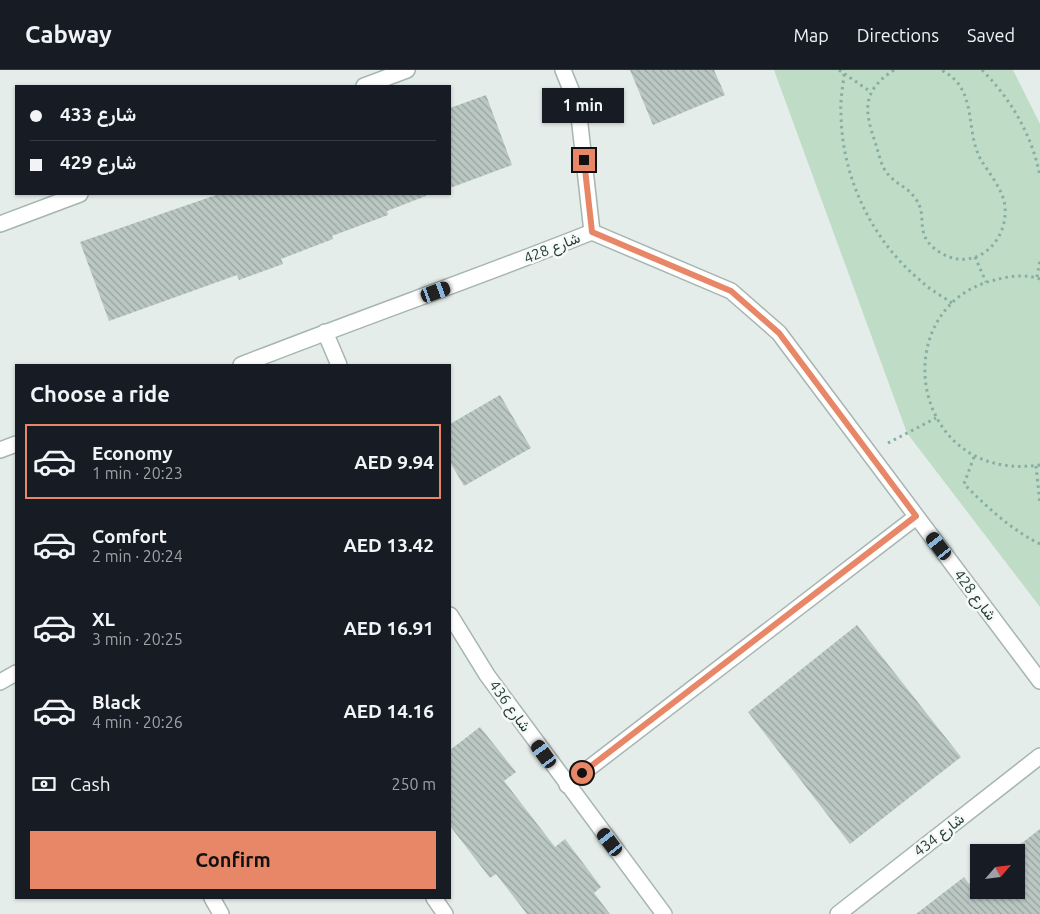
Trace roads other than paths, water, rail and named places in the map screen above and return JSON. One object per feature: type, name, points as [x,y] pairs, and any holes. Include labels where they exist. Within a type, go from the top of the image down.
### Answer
[{"type":"street","points":[[367,85],[407,70]]},
{"type":"street","points":[[562,70],[578,107],[592,232]]},
{"type":"street","points":[[0,224],[77,195]]},
{"type":"street","name":"شارع 428","points":[[244,364],[325,332],[474,279],[592,232],[731,291],[779,333],[1040,681]]},
{"type":"street","points":[[325,332],[339,364]]},
{"type":"street","points":[[0,450],[15,444]]},
{"type":"street","points":[[567,785],[916,516]]},
{"type":"street","name":"شارع 436","points":[[451,618],[487,675],[664,914]]},
{"type":"street","points":[[0,682],[15,674]]},
{"type":"street","name":"شارع 434","points":[[838,914],[1040,756]]},
{"type":"street","points":[[213,899],[221,914]]},
{"type":"street","points":[[435,899],[445,914]]}]
